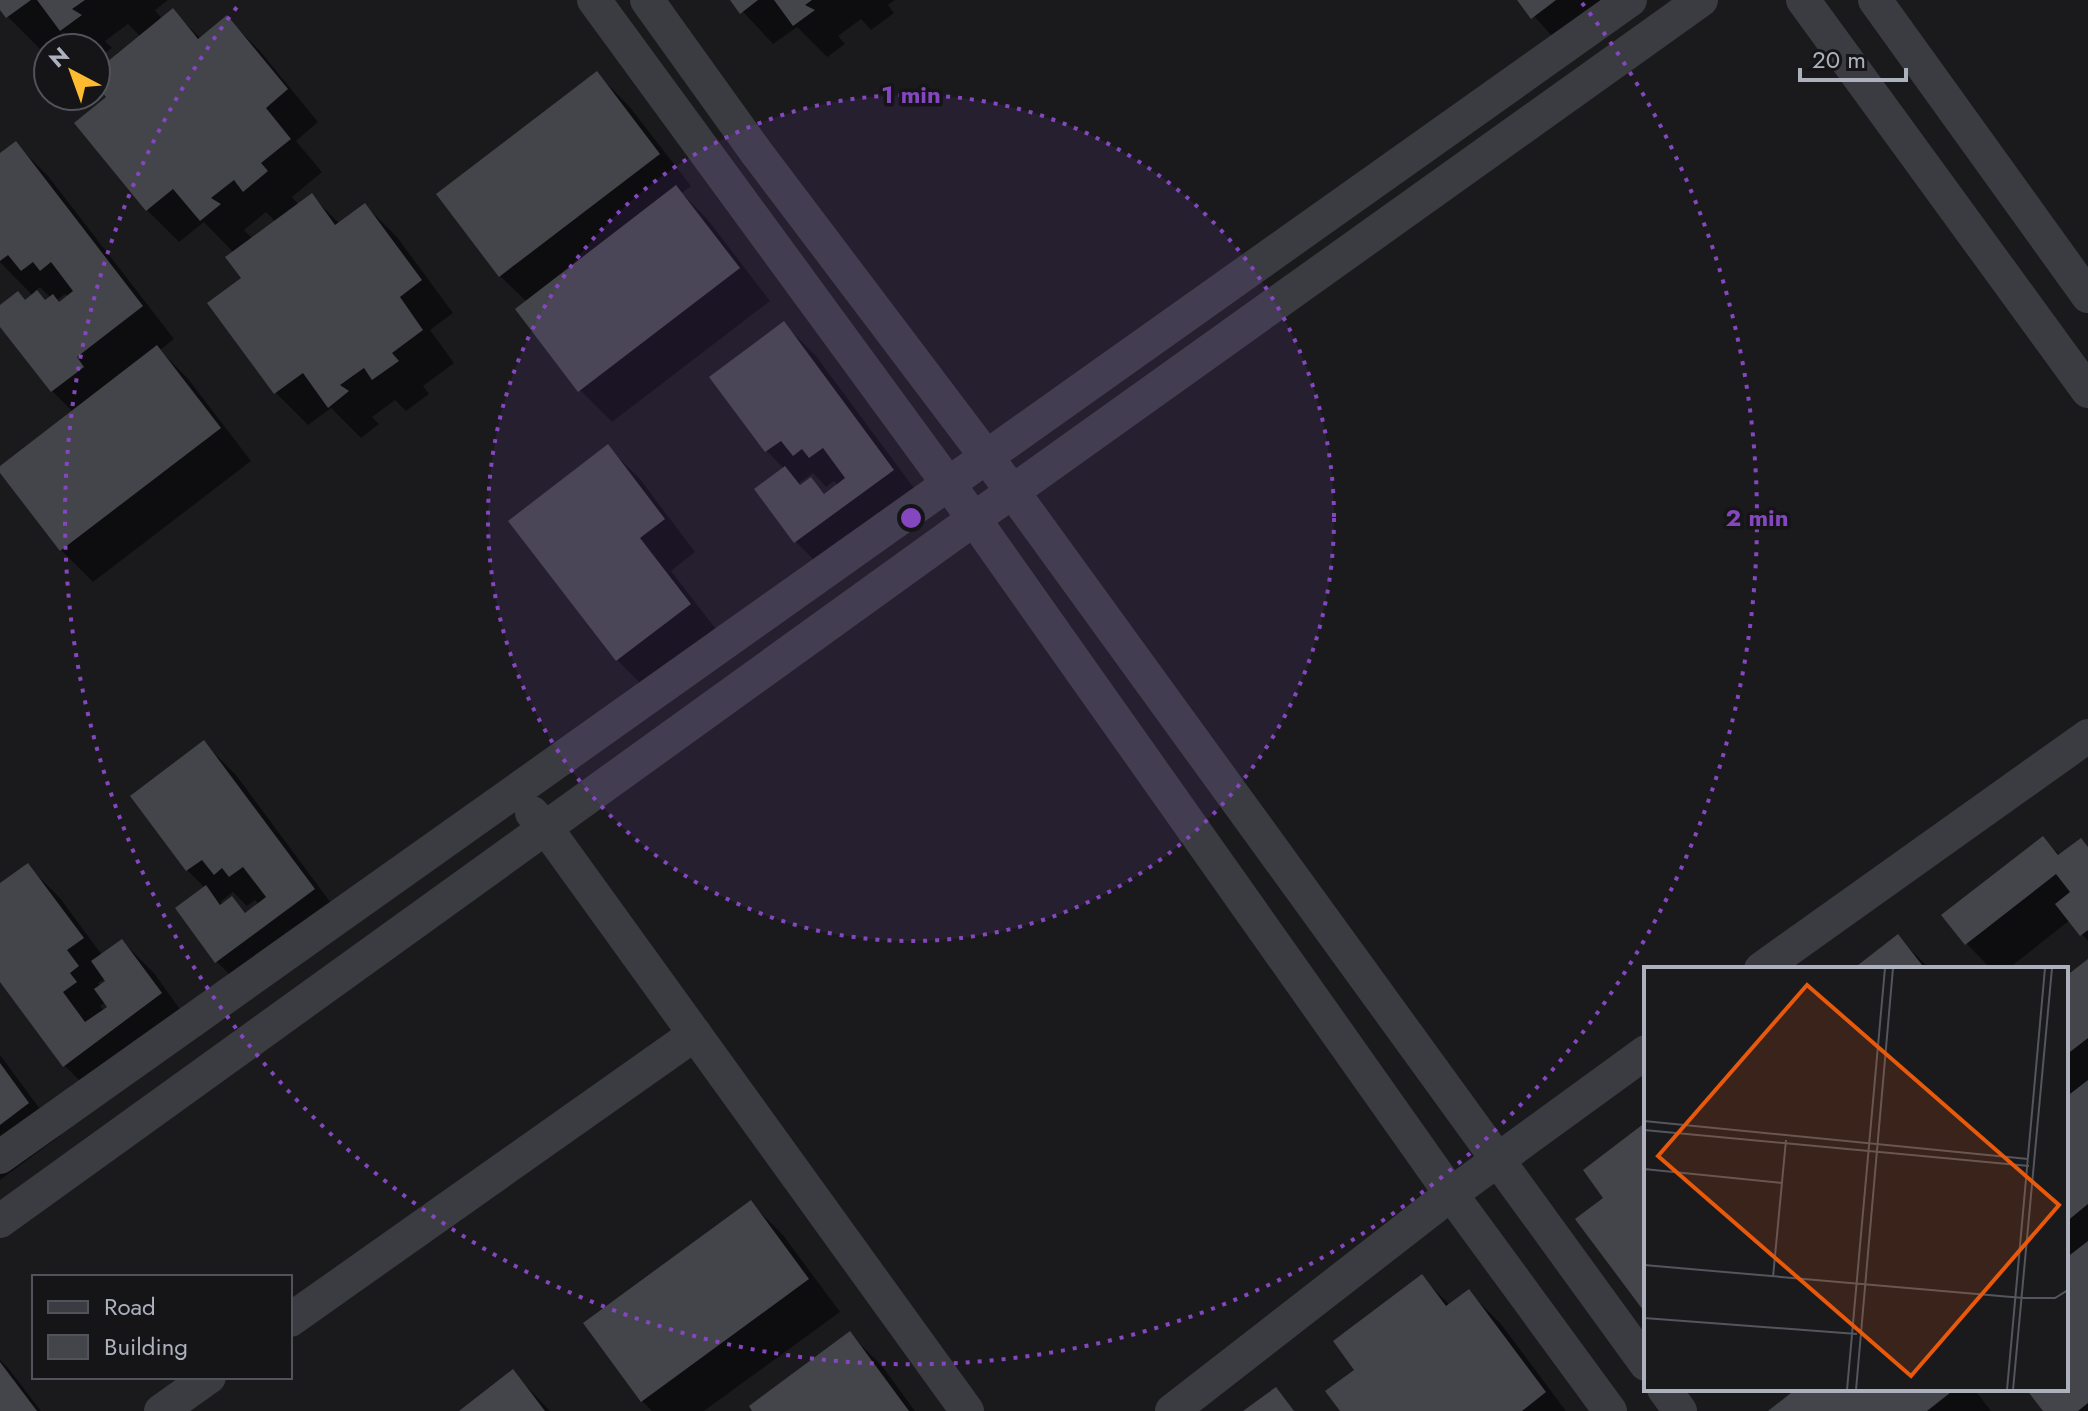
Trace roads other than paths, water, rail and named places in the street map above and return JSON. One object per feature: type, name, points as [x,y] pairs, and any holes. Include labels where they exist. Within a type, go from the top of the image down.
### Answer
[{"type":"street","points":[[594,0],[974,519],[1451,1194],[1610,1411]]},
{"type":"street","points":[[647,0],[756,152],[1013,492],[1644,1361]]},
{"type":"street","points":[[0,1157],[1630,0]]},
{"type":"street","points":[[0,1221],[1701,0]]},
{"type":"street","points":[[1803,0],[2088,391]]},
{"type":"street","points":[[1875,0],[2088,296]]},
{"type":"street","points":[[1764,967],[2088,736]]},
{"type":"street","points":[[514,793],[546,828],[967,1411]]},
{"type":"street","points":[[292,1319],[695,1034]]},
{"type":"street","points":[[1172,1411],[1451,1194],[1644,1053]]},
{"type":"street","points":[[112,1078],[149,1114]]},
{"type":"street","points":[[161,1411],[206,1379]]},
{"type":"street","points":[[1665,1391],[1680,1411]]}]
